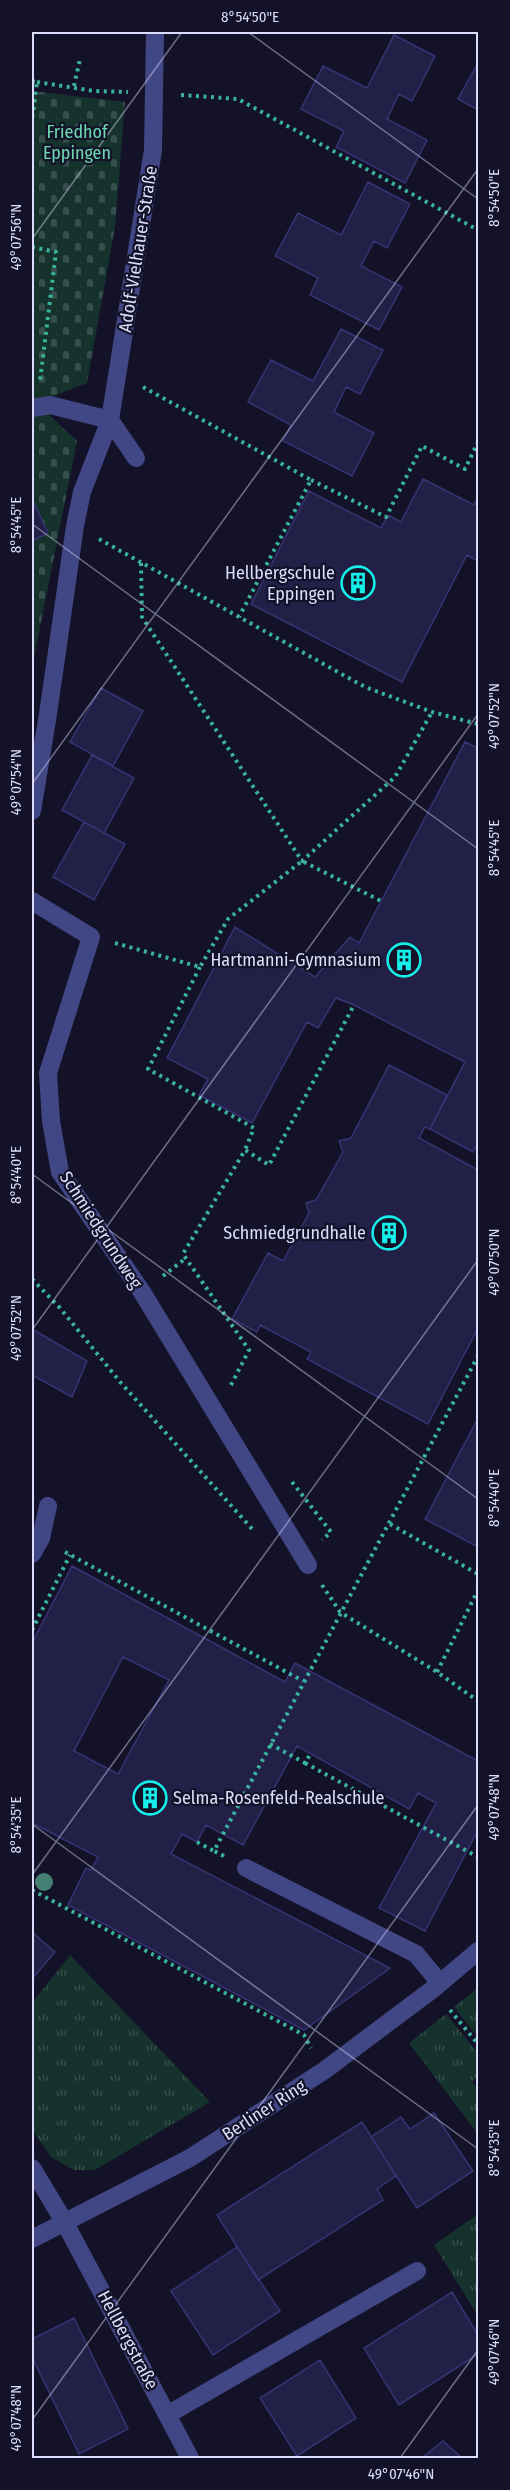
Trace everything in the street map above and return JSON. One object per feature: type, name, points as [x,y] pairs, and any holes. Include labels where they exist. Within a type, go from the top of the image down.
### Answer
[{"type":"street","name":"Adolf-Vielhauer-Straße","points":[[75,526],[82,492],[110,420],[118,374],[153,150],[154,32]]},
{"type":"street","points":[[33,407],[50,405],[110,420],[136,458]]},
{"type":"street","points":[[32,810],[75,526]]},
{"type":"street","points":[[32,901],[91,937]]},
{"type":"street","name":"Schmiedgrundweg","points":[[91,937],[48,1072],[51,1120],[60,1172],[142,1292],[305,1560]]},
{"type":"street","points":[[32,1554],[41,1538],[48,1506]]},
{"type":"street","points":[[246,1868],[416,1954],[436,1986]]},
{"type":"street","name":"Berliner Ring","points":[[32,2239],[190,2158],[325,2070],[478,1952]]},
{"type":"street","name":"Hellbergstraße","points":[[32,2168],[65,2223],[190,2458]]},
{"type":"street","points":[[167,2415],[417,2271]]},
{"type":"path","points":[[74,86],[80,58]]},
{"type":"path","points":[[32,120],[34,81],[94,91],[238,99],[478,230]]},
{"type":"path","points":[[32,247],[56,252],[45,357],[33,407]]},
{"type":"path","points":[[118,374],[310,480],[386,517],[422,446],[465,469],[478,442]]},
{"type":"path","points":[[239,617],[310,480]]},
{"type":"path","points":[[75,526],[365,687],[432,712],[478,724]]},
{"type":"path","points":[[141,563],[142,617],[303,861],[381,901]]},
{"type":"path","points":[[230,1387],[249,1350],[183,1254],[245,1150],[254,1128],[148,1069],[200,967],[228,919],[303,861],[395,777],[432,712]]},
{"type":"path","points":[[91,937],[200,967]]},
{"type":"path","points":[[245,1150],[269,1165],[354,1005]]},
{"type":"path","points":[[32,1279],[60,1308],[121,1383],[255,1532]]},
{"type":"path","points":[[214,1851],[478,1356]]},
{"type":"path","points":[[289,1478],[331,1532],[305,1560]]},
{"type":"path","points":[[390,1524],[478,1574]]},
{"type":"path","points":[[41,1538],[304,1681]]},
{"type":"path","points":[[32,1630],[70,1555]]},
{"type":"path","points":[[437,1672],[478,1590]]},
{"type":"path","points":[[340,1612],[437,1672],[478,1701]]},
{"type":"path","points":[[270,1744],[478,1857]]},
{"type":"path","points":[[305,1763],[311,1753]]},
{"type":"path","points":[[196,1842],[246,1868]]},
{"type":"path","points":[[32,1890],[304,2035],[325,2070]]},
{"type":"path","points":[[436,1986],[478,2044]]},
{"type":"green space","name":"Friedhof Eppingen","points":[[32,91],[125,102],[115,227],[87,383],[51,397],[49,415],[77,441],[32,668]]},
{"type":"green space","points":[[70,1955],[210,2102],[95,2170],[74,2170],[51,2157],[32,2130],[32,2003]]},
{"type":"green space","points":[[478,1988],[478,2035],[477,2036],[454,2007]]},
{"type":"green space","points":[[446,2014],[478,2053],[478,2075],[472,2082],[478,2089],[478,2134],[409,2043]]},
{"type":"green space","points":[[478,2214],[478,2316],[434,2245]]},
{"type":"building","points":[[394,35],[435,56],[412,101],[399,94],[387,119],[427,140],[405,183],[336,147],[344,131],[301,109],[323,66],[367,88]]},
{"type":"building","points":[[478,63],[478,110],[458,99]]},
{"type":"building","points":[[368,182],[410,204],[387,248],[374,241],[361,266],[402,287],[379,330],[310,295],[318,278],[275,256],[298,213],[341,235]]},
{"type":"building","points":[[341,329],[383,350],[360,394],[346,387],[334,412],[374,433],[352,476],[283,441],[291,425],[248,402],[271,360],[313,381]]},
{"type":"building","name":"Hellbergschule Eppingen","points":[[423,479],[474,505],[478,496],[478,561],[467,555],[402,682],[251,604],[309,491],[381,528],[388,515],[401,522]]},
{"type":"building","points":[[32,499],[48,533],[32,541]]},
{"type":"building","points":[[101,688],[143,711],[113,766],[70,742]]},
{"type":"building","name":"Hartmanni-Gymnasium","points":[[465,742],[478,748],[478,1143],[473,1152],[430,1129],[465,1062],[336,998],[318,1028],[307,1022],[252,1123],[199,1095],[208,1079],[167,1058],[235,927],[315,977],[350,937],[359,943]]},
{"type":"building","points":[[92,755],[134,778],[104,833],[62,810]]},
{"type":"building","points":[[84,822],[125,844],[94,900],[53,877]]},
{"type":"building","name":"Schmiedgrundhalle","points":[[389,1065],[447,1095],[430,1129],[425,1127],[419,1138],[478,1170],[478,1328],[428,1424],[307,1359],[311,1352],[260,1325],[257,1332],[232,1319],[268,1253],[283,1261],[309,1213],[306,1203],[316,1200],[343,1152],[339,1141],[351,1138]]},
{"type":"building","points":[[32,1329],[87,1361],[72,1397],[32,1375]]},
{"type":"building","points":[[478,1418],[478,1547],[425,1519]]},
{"type":"building","name":"Selma-Rosenfeld-Realschule","points":[[72,1566],[285,1682],[295,1663],[478,1761],[478,1830],[425,1931],[379,1908],[436,1803],[418,1793],[409,1809],[297,1746],[243,1845],[206,1825],[197,1842],[182,1834],[171,1854],[390,1968],[304,2030],[68,1905],[86,1868],[91,1870],[98,1857],[32,1823],[32,1643]],"holes":[[[123,1657],[169,1680],[118,1774],[74,1751]]]},
{"type":"building","points":[[32,1932],[55,1952],[32,1979]]},
{"type":"building","points":[[434,2113],[473,2171],[417,2208],[371,2137],[401,2117],[410,2129]]},
{"type":"building","points":[[362,2122],[396,2176],[377,2189],[383,2200],[258,2280],[217,2215]]},
{"type":"building","points":[[237,2247],[280,2311],[213,2355],[171,2291]]},
{"type":"building","points":[[452,2292],[478,2335],[478,2354],[399,2405],[364,2348]]},
{"type":"building","points":[[74,2318],[128,2429],[79,2454],[32,2357],[32,2339]]},
{"type":"building","points":[[320,2360],[356,2418],[297,2456],[260,2398]]},
{"type":"building","points":[[443,2441],[462,2458],[422,2458]]},
{"type":"place","name":"Hellbergschule Eppingen","points":[[358,583]]},
{"type":"place","name":"Hartmanni-Gymnasium","points":[[404,960]]},
{"type":"place","name":"Schmiedgrundhalle","points":[[389,1233]]},
{"type":"place","name":"Selma-Rosenfeld-Realschule","points":[[150,1798]]}]
